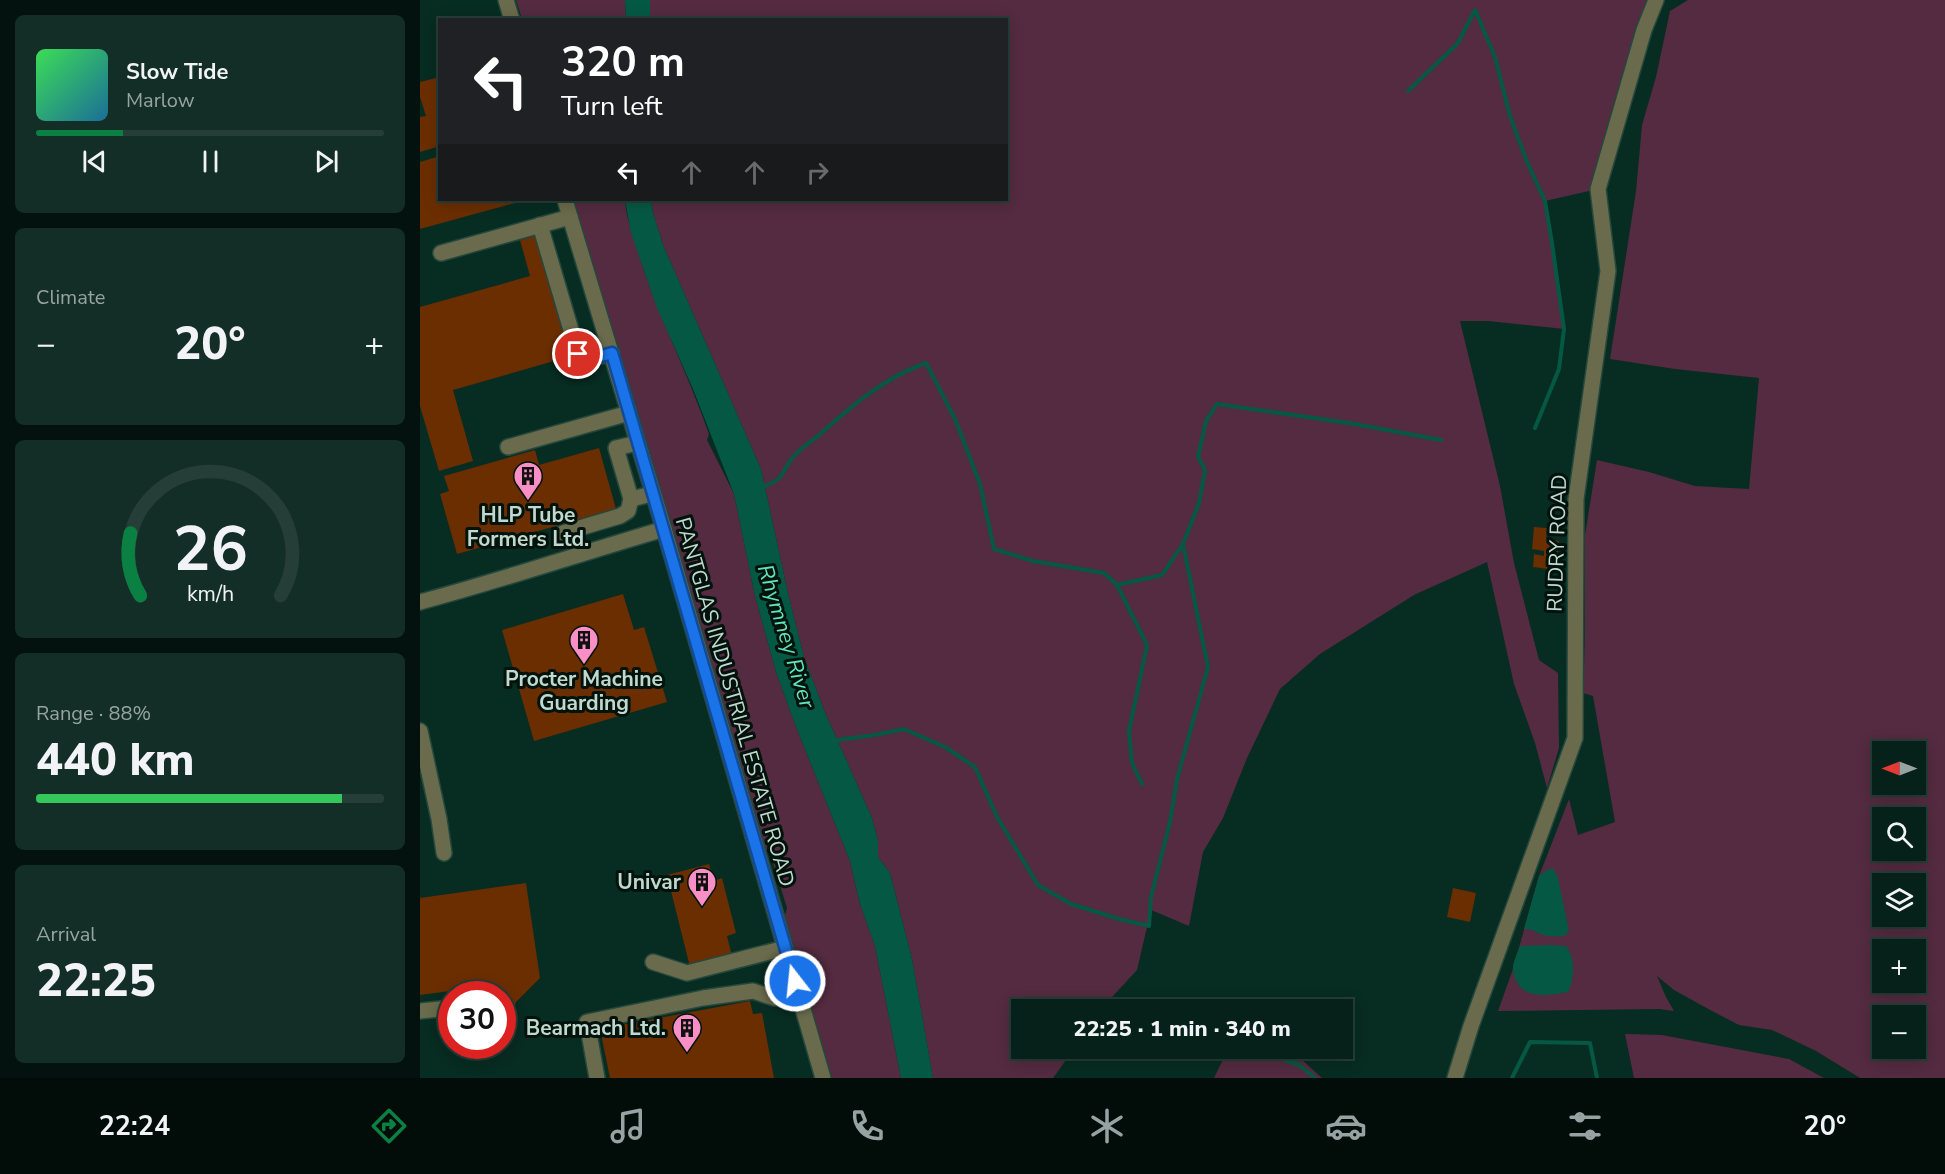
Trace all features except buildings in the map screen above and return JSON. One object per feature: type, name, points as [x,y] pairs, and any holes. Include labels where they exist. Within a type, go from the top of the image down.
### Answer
[{"type":"street","points":[[506,0],[511,18]]},
{"type":"street","name":"RUDRY ROAD","points":[[1455,1078],[1475,1015],[1575,738],[1576,499],[1608,271],[1598,189],[1644,30],[1656,0]]},
{"type":"street","name":"PANTGLAS INDUSTRIAL ESTATE ROAD","points":[[565,201],[664,529],[823,1078]]},
{"type":"street","points":[[441,253],[570,217]]},
{"type":"street","points":[[540,225],[578,354],[583,358],[592,358],[612,353]]},
{"type":"street","points":[[508,447],[629,413]]},
{"type":"street","points":[[563,533],[626,514],[631,499],[616,448],[637,443]]},
{"type":"street","points":[[631,499],[652,494]]},
{"type":"street","points":[[420,602],[499,581],[610,544],[664,529]]},
{"type":"street","points":[[420,731],[444,853]]},
{"type":"street","points":[[653,962],[687,973],[785,948]]},
{"type":"street","points":[[597,1078],[588,1022],[704,998],[753,991],[774,998],[799,997]]},
{"type":"street","points":[[420,1011],[438,1009]]},
{"type":"shaded area","points":[[516,0],[625,0],[626,18],[522,18]]},
{"type":"shaded area","points":[[650,0],[1657,0],[1598,189],[1545,201],[1564,329],[1488,321],[1460,321],[1500,486],[1514,563],[1539,660],[1558,673],[1559,748],[1547,788],[1535,743],[1514,684],[1487,562],[1414,595],[1320,654],[1280,689],[1247,758],[1223,818],[1203,852],[1189,926],[1151,910],[1137,970],[1110,999],[1011,999],[1011,1059],[1067,1059],[1053,1078],[933,1078],[912,959],[890,873],[878,857],[878,841],[872,818],[824,710],[804,657],[761,469],[663,245],[651,201],[1008,201],[1008,18],[650,18]]},
{"type":"shaded area","points":[[1688,0],[1945,0],[1945,1078],[1860,1078],[1816,1051],[1772,1030],[1739,1025],[1674,990],[1657,976],[1674,1011],[1659,1009],[1498,1011],[1513,969],[1539,876],[1569,799],[1578,835],[1615,822],[1593,696],[1583,693],[1585,535],[1597,460],[1695,486],[1749,489],[1759,378],[1610,359],[1636,191],[1642,125],[1656,77],[1670,11]]},
{"type":"shaded area","points":[[572,201],[625,201],[631,231],[653,296],[709,434],[707,440],[734,494],[755,596],[776,672],[850,861],[860,904],[875,946],[901,1078],[826,1078],[783,922],[787,908],[770,853],[758,842]]},
{"type":"shaded area","points":[[1625,1034],[1662,1035],[1789,1059],[1824,1078],[1634,1078]]},
{"type":"shaded area","points":[[1223,1059],[1301,1059],[1322,1078],[1214,1078]]},
{"type":"water","points":[[625,0],[650,0],[650,18],[626,18]]},
{"type":"water","name":"Rhymney River","points":[[625,201],[651,201],[663,245],[761,469],[804,657],[824,710],[872,818],[878,841],[878,857],[890,873],[912,959],[933,1078],[901,1078],[875,946],[860,904],[850,861],[776,672],[755,596],[734,494],[693,389],[657,308],[631,233]]},
{"type":"water","points":[[1548,869],[1554,869],[1558,878],[1569,931],[1564,936],[1546,936],[1524,929],[1539,876]]},
{"type":"water","points":[[1520,946],[1566,946],[1569,951],[1573,968],[1568,992],[1542,995],[1527,992],[1520,987],[1513,970]]},
{"type":"waterway","points":[[1408,91],[1458,43],[1475,10],[1495,57],[1510,116],[1545,201],[1552,243],[1564,329],[1559,369],[1535,428]]},
{"type":"waterway","points":[[765,486],[780,477],[796,454],[855,404],[896,376],[926,363],[955,419],[980,484],[994,549],[1033,561],[1104,573],[1117,585],[1162,575],[1183,544],[1208,667],[1177,779],[1170,822],[1151,897],[1149,926],[1071,904],[1038,885],[997,817],[975,767],[945,747],[904,729],[837,740]]},
{"type":"waterway","points":[[1183,544],[1199,503],[1205,470],[1198,457],[1206,421],[1217,404],[1349,423],[1441,440]]},
{"type":"waterway","points":[[1117,585],[1147,645],[1129,731],[1132,763],[1142,784]]},
{"type":"waterway","points":[[1512,1078],[1530,1042],[1590,1043],[1597,1078]]},
{"type":"waterway","points":[[1282,1059],[1299,1065],[1315,1078]]},
{"type":"place","name":"HLP Tube Formers Ltd.","points":[[528,502]]},
{"type":"place","name":"Procter Machine Guarding","points":[[584,666]]},
{"type":"place","name":"Univar","points":[[702,908]]},
{"type":"place","name":"Bearmach Ltd.","points":[[687,1054]]},
{"type":"route","points":[[578,354],[583,358],[592,358],[612,353],[795,981]]}]
